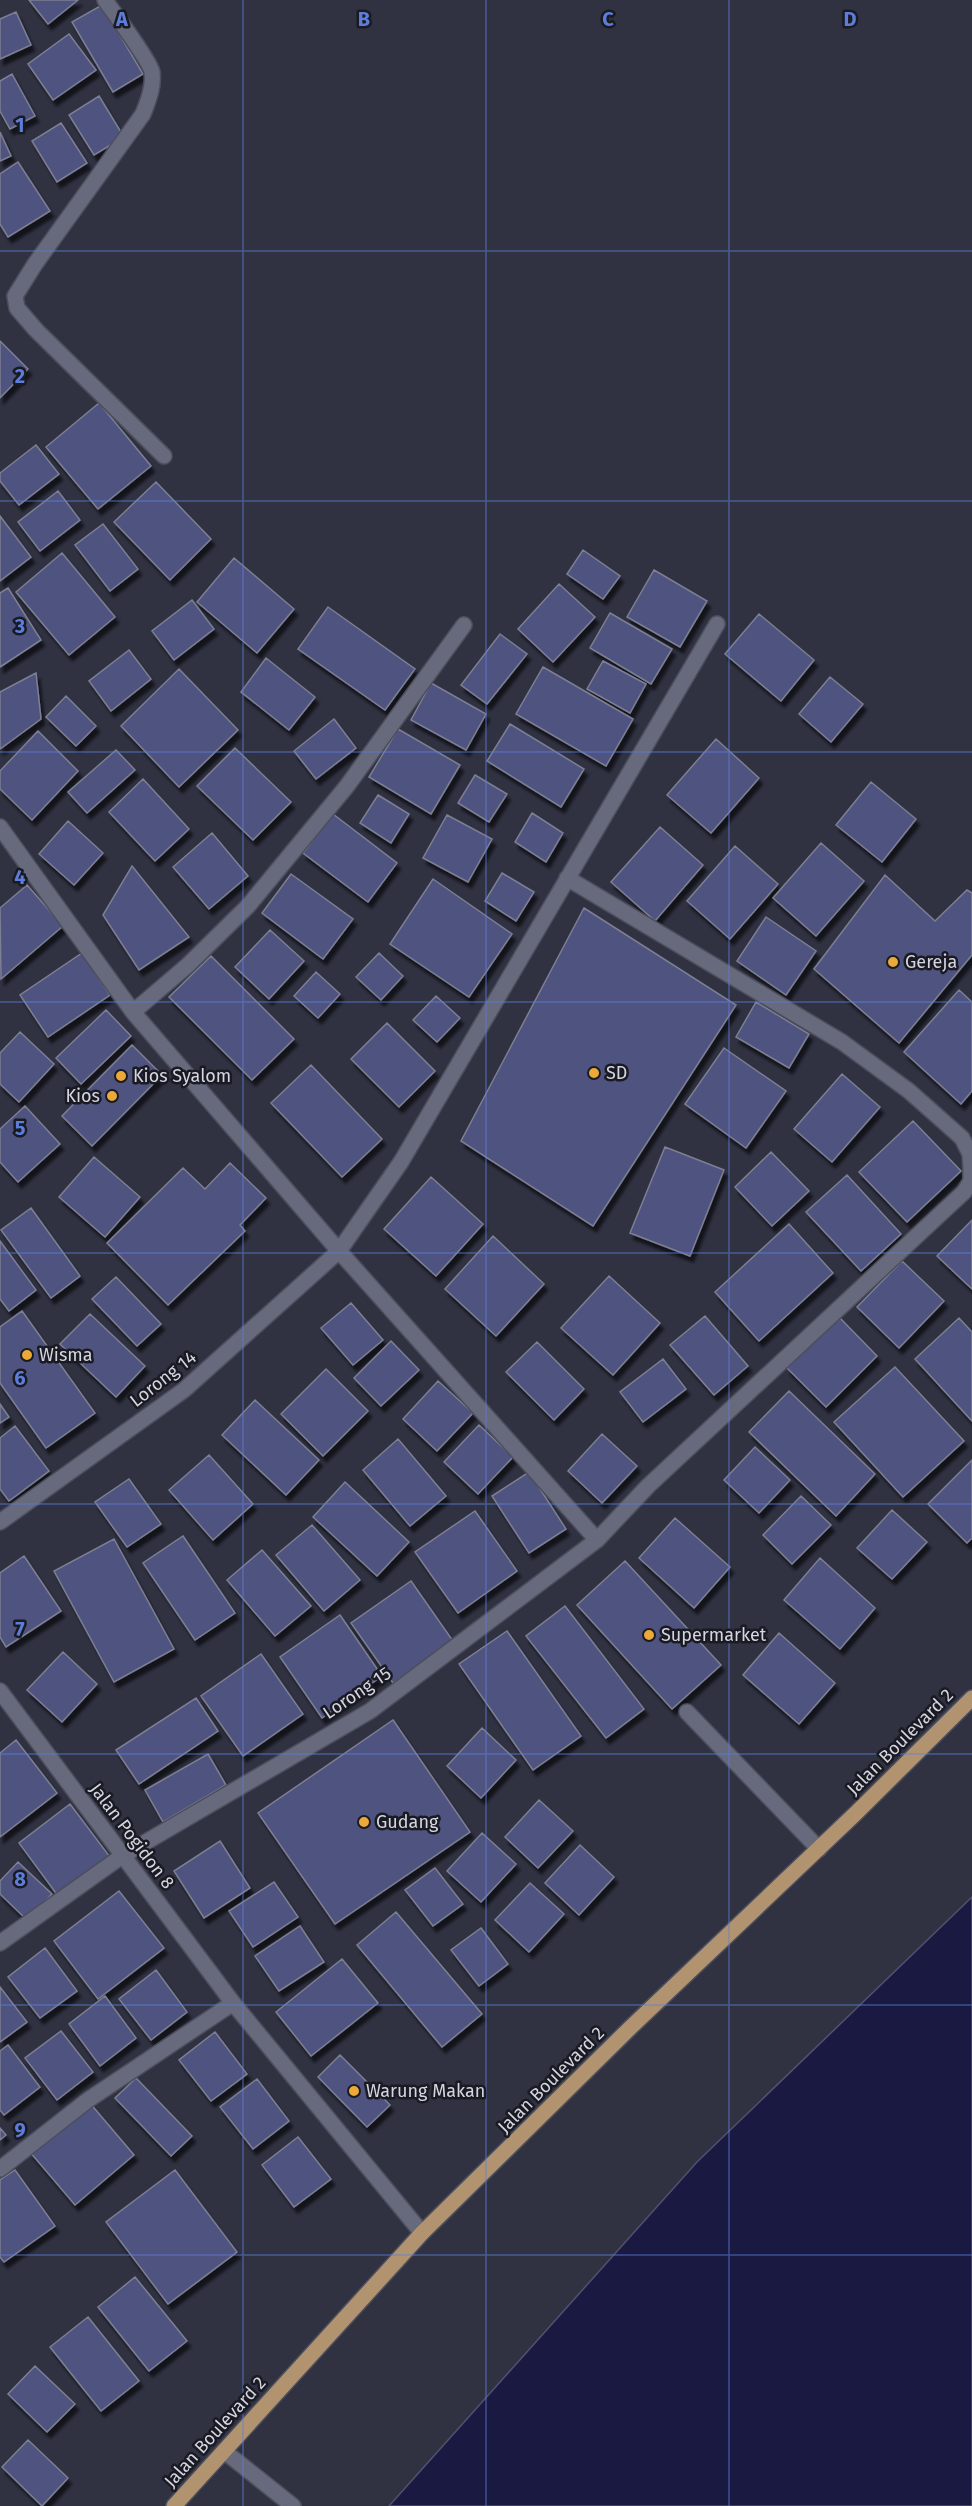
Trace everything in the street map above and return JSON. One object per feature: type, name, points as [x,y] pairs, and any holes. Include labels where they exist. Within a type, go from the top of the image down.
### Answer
[{"type":"main road","name":"Jalan Boulevard 2","points":[[174,2506],[422,2233],[630,2028],[819,1849],[972,1698]]},
{"type":"street","points":[[105,0],[152,70],[149,98],[143,114],[35,264],[15,296],[18,308],[36,330],[164,456]]},
{"type":"street","name":"Lorong 14","points":[[0,1522],[184,1390],[339,1251],[401,1162],[717,624]]},
{"type":"street","points":[[133,1012],[188,965],[248,906],[346,786],[464,625]]},
{"type":"street","points":[[0,827],[133,1012],[339,1251],[597,1540]]},
{"type":"street","name":"Lorong 15","points":[[0,1943],[122,1856],[370,1711],[597,1540],[648,1486],[964,1192],[971,1181],[970,1154],[962,1138],[909,1091],[842,1042],[567,878]]},
{"type":"street","name":"Jalan Pogidon 8","points":[[0,1691],[233,2003],[422,2233]]},
{"type":"street","points":[[687,1712],[819,1849]]},
{"type":"street","points":[[0,2169],[88,2100],[233,2003]]},
{"type":"street","points":[[224,2451],[293,2506]]},
{"type":"shaded area","points":[[972,1897],[972,2506],[389,2506],[697,2162]]},
{"type":"building","points":[[29,0],[78,0],[48,24]]},
{"type":"building","points":[[102,5],[143,74],[113,92],[72,22]]},
{"type":"building","points":[[16,12],[31,45],[0,59],[0,19]]},
{"type":"building","points":[[69,34],[96,70],[53,100],[28,64]]},
{"type":"building","points":[[12,74],[35,116],[10,129],[0,111],[0,81]]},
{"type":"building","points":[[99,96],[124,137],[94,155],[69,115]]},
{"type":"building","points":[[61,123],[87,163],[57,182],[32,141]]},
{"type":"building","points":[[0,132],[11,156],[0,161]]},
{"type":"building","points":[[18,162],[50,211],[8,237],[0,224],[0,174]]},
{"type":"building","points":[[0,341],[28,369],[0,398]]},
{"type":"building","points":[[99,403],[151,466],[98,509],[46,447]]},
{"type":"building","points":[[36,445],[59,474],[19,505],[0,481],[0,473]]},
{"type":"building","points":[[156,482],[211,539],[170,580],[114,522]]},
{"type":"building","points":[[58,491],[80,520],[40,551],[18,522]]},
{"type":"building","points":[[0,516],[31,557],[0,581]]},
{"type":"building","points":[[103,524],[138,569],[110,591],[75,545]]},
{"type":"building","points":[[583,550],[620,576],[603,599],[567,574]]},
{"type":"building","points":[[62,553],[115,617],[69,655],[16,592]]},
{"type":"building","points":[[234,558],[294,609],[257,653],[197,602]]},
{"type":"building","points":[[654,570],[707,601],[680,647],[627,617]]},
{"type":"building","points":[[559,584],[595,617],[553,662],[518,629]]},
{"type":"building","points":[[8,588],[41,640],[0,667],[0,593]]},
{"type":"building","points":[[192,600],[214,629],[174,660],[152,631]]},
{"type":"building","points":[[328,607],[415,669],[385,710],[298,649]]},
{"type":"building","points":[[610,613],[672,649],[651,684],[590,648]]},
{"type":"building","points":[[759,614],[814,660],[781,701],[725,654]]},
{"type":"building","points":[[500,634],[527,654],[487,704],[461,685]]},
{"type":"building","points":[[129,650],[151,679],[111,711],[89,681]]},
{"type":"building","points":[[266,658],[315,697],[289,730],[241,692]]},
{"type":"building","points":[[603,661],[646,684],[630,713],[587,689]]},
{"type":"building","points":[[543,667],[633,719],[606,766],[516,714]]},
{"type":"building","points":[[179,669],[238,730],[179,787],[121,726]]},
{"type":"building","points":[[36,673],[41,719],[0,749],[0,692]]},
{"type":"building","points":[[830,677],[863,704],[831,742],[799,714]]},
{"type":"building","points":[[431,683],[486,714],[466,750],[411,720]]},
{"type":"building","points":[[66,696],[96,726],[76,746],[46,717]]},
{"type":"building","points":[[334,719],[356,748],[316,779],[294,751]]},
{"type":"building","points":[[510,724],[584,769],[561,807],[487,761]]},
{"type":"building","points":[[398,729],[460,765],[431,814],[369,777]]},
{"type":"building","points":[[38,731],[78,771],[32,820],[0,789],[0,771]]},
{"type":"building","points":[[716,739],[759,778],[711,833],[667,795]]},
{"type":"building","points":[[235,748],[291,802],[253,840],[197,786]]},
{"type":"building","points":[[116,750],[135,770],[87,813],[68,792]]},
{"type":"building","points":[[475,775],[507,794],[489,822],[458,803]]},
{"type":"building","points":[[143,779],[189,829],[155,861],[109,812]]},
{"type":"building","points":[[871,782],[916,819],[882,862],[836,825]]},
{"type":"building","points":[[378,795],[409,814],[391,843],[360,823]]},
{"type":"building","points":[[532,813],[563,833],[546,862],[515,842]]},
{"type":"building","points":[[333,814],[397,863],[368,902],[303,853]]},
{"type":"building","points":[[447,815],[492,839],[468,882],[423,858]]},
{"type":"building","points":[[68,821],[103,853],[74,885],[39,854]]},
{"type":"building","points":[[660,827],[703,865],[655,921],[611,882]]},
{"type":"building","points":[[212,833],[248,876],[209,909],[173,867]]},
{"type":"building","points":[[821,843],[864,881],[816,936],[773,898]]},
{"type":"building","points":[[735,846],[778,884],[730,939],[687,901]]},
{"type":"building","points":[[132,866],[189,937],[139,970],[103,915]]},
{"type":"building","points":[[502,873],[534,892],[516,921],[485,901]]},
{"type":"building","points":[[291,874],[353,919],[323,959],[262,913]]},
{"type":"building","name":"Gereja","points":[[885,875],[935,921],[967,890],[972,893],[972,955],[899,1043],[814,969]]},
{"type":"building","points":[[433,879],[512,934],[469,997],[390,944]]},
{"type":"building","points":[[27,885],[63,926],[1,979],[0,908]]},
{"type":"building","name":"SD","points":[[584,908],[736,1005],[593,1226],[461,1141]]},
{"type":"building","points":[[766,917],[816,951],[786,995],[737,961]]},
{"type":"building","points":[[270,930],[304,961],[269,999],[235,967]]},
{"type":"building","points":[[82,953],[110,995],[48,1037],[20,995]]},
{"type":"building","points":[[379,953],[403,976],[381,1000],[356,977]]},
{"type":"building","points":[[211,956],[294,1039],[252,1080],[169,997]]},
{"type":"building","points":[[316,972],[340,994],[318,1018],[294,996]]},
{"type":"building","points":[[959,990],[972,1002],[972,1091],[961,1104],[904,1052]]},
{"type":"building","points":[[436,996],[460,1018],[437,1042],[413,1020]]},
{"type":"building","points":[[756,1002],[809,1034],[789,1068],[736,1037]]},
{"type":"building","points":[[106,1010],[131,1036],[81,1084],[56,1058]]},
{"type":"building","points":[[387,1023],[435,1071],[399,1107],[351,1059]]},
{"type":"building","points":[[20,1032],[54,1064],[19,1102],[0,1084],[0,1053]]},
{"type":"building","name":"Kios","points":[[132,1045],[162,1075],[92,1146],[62,1116]]},
{"type":"building","points":[[724,1048],[786,1091],[746,1148],[685,1104]]},
{"type":"building","points":[[311,1065],[382,1139],[342,1177],[271,1103]]},
{"type":"building","points":[[842,1074],[880,1107],[832,1162],[794,1129]]},
{"type":"building","points":[[25,1106],[60,1144],[18,1182],[0,1162],[0,1129]]},
{"type":"building","points":[[913,1121],[961,1171],[907,1222],[859,1172]]},
{"type":"building","points":[[665,1147],[724,1170],[690,1256],[630,1233]]},
{"type":"building","points":[[771,1152],[809,1191],[772,1226],[735,1187]]},
{"type":"building","points":[[94,1157],[140,1197],[105,1237],[59,1197]]},
{"type":"building","points":[[230,1163],[266,1198],[240,1225],[245,1231],[168,1305],[107,1243],[183,1168],[205,1189]]},
{"type":"building","points":[[847,1175],[901,1234],[861,1271],[806,1212]]},
{"type":"building","points":[[431,1177],[483,1224],[436,1276],[384,1229]]},
{"type":"building","points":[[31,1208],[80,1276],[51,1298],[1,1230]]},
{"type":"building","points":[[972,1220],[972,1289],[937,1256]]},
{"type":"building","points":[[789,1224],[833,1273],[759,1341],[715,1292]]},
{"type":"building","points":[[493,1236],[544,1284],[496,1336],[445,1289]]},
{"type":"building","points":[[0,1241],[36,1290],[9,1311],[0,1299]]},
{"type":"building","points":[[902,1261],[944,1301],[899,1348],[857,1307]]},
{"type":"building","points":[[609,1276],[660,1323],[613,1375],[561,1328]]},
{"type":"building","points":[[116,1277],[161,1324],[137,1346],[92,1299]]},
{"type":"building","points":[[351,1303],[383,1340],[353,1365],[321,1328]]},
{"type":"building","name":"Wisma","points":[[22,1311],[95,1413],[46,1448],[0,1383],[0,1327]]},
{"type":"building","points":[[90,1314],[145,1366],[116,1397],[60,1344]]},
{"type":"building","points":[[705,1316],[748,1366],[714,1395],[670,1345]]},
{"type":"building","points":[[839,1317],[877,1356],[826,1407],[787,1368]]},
{"type":"building","points":[[959,1318],[972,1332],[972,1421],[915,1359]]},
{"type":"building","points":[[391,1341],[419,1370],[381,1406],[354,1378]]},
{"type":"building","points":[[537,1342],[584,1389],[554,1420],[506,1372]]},
{"type":"building","points":[[663,1359],[686,1389],[643,1422],[620,1392]]},
{"type":"building","points":[[895,1367],[964,1441],[903,1497],[834,1422]]},
{"type":"building","points":[[326,1369],[368,1411],[323,1456],[281,1414]]},
{"type":"building","points":[[438,1381],[473,1413],[437,1451],[403,1419]]},
{"type":"building","points":[[789,1391],[875,1474],[836,1516],[749,1432]]},
{"type":"building","points":[[255,1400],[319,1460],[286,1495],[222,1435]]},
{"type":"building","points":[[0,1404],[9,1417],[0,1423]]},
{"type":"building","points":[[479,1425],[513,1457],[478,1494],[444,1462]]},
{"type":"building","points":[[15,1426],[49,1471],[9,1501],[0,1489],[0,1438]]},
{"type":"building","points":[[602,1434],[637,1466],[602,1503],[568,1471]]},
{"type":"building","points":[[398,1439],[446,1496],[410,1526],[363,1470]]},
{"type":"building","points":[[755,1447],[790,1480],[759,1513],[724,1480]]},
{"type":"building","points":[[209,1455],[253,1504],[213,1540],[169,1490]]},
{"type":"building","points":[[972,1460],[972,1538],[967,1543],[928,1504]]},
{"type":"building","points":[[529,1472],[566,1529],[529,1553],[492,1496]]},
{"type":"building","points":[[129,1479],[161,1524],[127,1547],[95,1502]]},
{"type":"building","points":[[345,1482],[409,1542],[377,1576],[313,1517]]},
{"type":"building","points":[[801,1496],[831,1525],[792,1564],[763,1535]]},
{"type":"building","points":[[892,1510],[927,1542],[892,1579],[857,1548]]},
{"type":"building","points":[[475,1511],[517,1571],[458,1613],[415,1552]]},
{"type":"building","points":[[675,1518],[730,1567],[694,1608],[639,1558]]},
{"type":"building","points":[[312,1525],[360,1580],[324,1611],[276,1555]]},
{"type":"building","points":[[183,1536],[235,1613],[195,1640],[143,1563]]},
{"type":"building","points":[[114,1539],[174,1649],[114,1682],[54,1571]]},
{"type":"building","points":[[262,1550],[311,1606],[275,1636],[227,1580]]},
{"type":"building","points":[[24,1556],[61,1611],[6,1647],[0,1637],[0,1573]]},
{"type":"building","points":[[820,1558],[875,1608],[840,1649],[784,1600]]},
{"type":"building","name":"Supermarket","points":[[625,1561],[721,1665],[672,1709],[577,1605]]},
{"type":"building","points":[[411,1581],[453,1641],[393,1683],[351,1623]]},
{"type":"building","points":[[565,1606],[644,1709],[606,1738],[526,1636]]},
{"type":"building","points":[[340,1615],[382,1676],[322,1718],[280,1657]]},
{"type":"building","points":[[507,1631],[581,1736],[533,1770],[459,1664]]},
{"type":"building","points":[[779,1633],[835,1683],[799,1724],[743,1675]]},
{"type":"building","points":[[63,1652],[97,1684],[62,1722],[27,1690]]},
{"type":"building","points":[[261,1654],[303,1714],[243,1756],[201,1696]]},
{"type":"building","points":[[196,1698],[218,1731],[139,1784],[116,1750]]},
{"type":"building","name":"Gudang","points":[[393,1720],[470,1832],[335,1924],[258,1813]]},
{"type":"building","points":[[482,1728],[516,1760],[481,1798],[447,1766]]},
{"type":"building","points":[[16,1740],[57,1793],[0,1837],[0,1753]]},
{"type":"building","points":[[208,1754],[226,1785],[163,1822],[145,1790]]},
{"type":"building","points":[[539,1800],[573,1831],[538,1868],[505,1837]]},
{"type":"building","points":[[70,1804],[110,1857],[58,1896],[19,1843]]},
{"type":"building","points":[[482,1833],[516,1864],[481,1902],[447,1871]]},
{"type":"building","points":[[220,1841],[250,1888],[204,1918],[174,1871]]},
{"type":"building","points":[[580,1845],[614,1877],[579,1915],[545,1883]]},
{"type":"building","points":[[18,1862],[52,1894],[27,1920],[0,1894],[0,1881]]},
{"type":"building","points":[[435,1868],[463,1904],[433,1926],[405,1890]]},
{"type":"building","points":[[274,1882],[298,1917],[253,1947],[229,1911]]},
{"type":"building","points":[[530,1883],[564,1914],[529,1952],[495,1920]]},
{"type":"building","points":[[119,1891],[164,1948],[98,1999],[54,1941]]},
{"type":"building","points":[[396,1912],[482,2014],[442,2047],[357,1945]]},
{"type":"building","points":[[300,1926],[324,1962],[279,1991],[255,1956]]},
{"type":"building","points":[[481,1928],[508,1964],[479,1986],[451,1950]]},
{"type":"building","points":[[45,1948],[77,1991],[40,2018],[8,1977]]},
{"type":"building","points":[[342,1959],[378,2003],[311,2056],[276,2012]]},
{"type":"building","points":[[156,1970],[187,2012],[151,2040],[119,1999]]},
{"type":"building","points":[[0,1987],[27,2022],[0,2042]]},
{"type":"building","points":[[105,1996],[136,2038],[100,2066],[69,2024]]},
{"type":"building","points":[[61,2031],[93,2072],[57,2100],[25,2058]]},
{"type":"building","points":[[215,2032],[247,2074],[211,2101],[179,2060]]},
{"type":"building","points":[[8,2045],[40,2087],[4,2115],[0,2110],[0,2051]]},
{"type":"building","name":"Warung Makan","points":[[340,2055],[390,2105],[367,2127],[318,2077]]},
{"type":"building","points":[[136,2078],[192,2136],[171,2156],[115,2098]]},
{"type":"building","points":[[257,2079],[289,2121],[253,2149],[220,2107]]},
{"type":"building","points":[[89,2102],[134,2155],[75,2205],[30,2152]]},
{"type":"building","points":[[0,2128],[6,2135],[0,2140]]},
{"type":"building","points":[[298,2137],[331,2179],[294,2207],[262,2165]]},
{"type":"building","points":[[15,2170],[55,2226],[4,2262],[0,2257],[0,2180]]},
{"type":"building","points":[[175,2170],[237,2252],[168,2304],[106,2222]]},
{"type":"building","points":[[135,2277],[187,2341],[149,2371],[98,2307]]},
{"type":"building","points":[[88,2317],[139,2381],[101,2411],[50,2347]]},
{"type":"building","points":[[35,2366],[75,2404],[47,2432],[8,2394]]},
{"type":"building","points":[[28,2440],[68,2478],[42,2506],[2,2467]]},
{"type":"place","name":"Gereja","points":[[893,962]]},
{"type":"place","name":"SD","points":[[594,1073]]},
{"type":"place","name":"Kios Syalom","points":[[121,1076]]},
{"type":"place","name":"Kios","points":[[112,1096]]},
{"type":"place","name":"Wisma","points":[[27,1355]]},
{"type":"place","name":"Supermarket","points":[[649,1635]]},
{"type":"place","name":"Gudang","points":[[364,1822]]},
{"type":"place","name":"Warung Makan","points":[[354,2091]]}]
